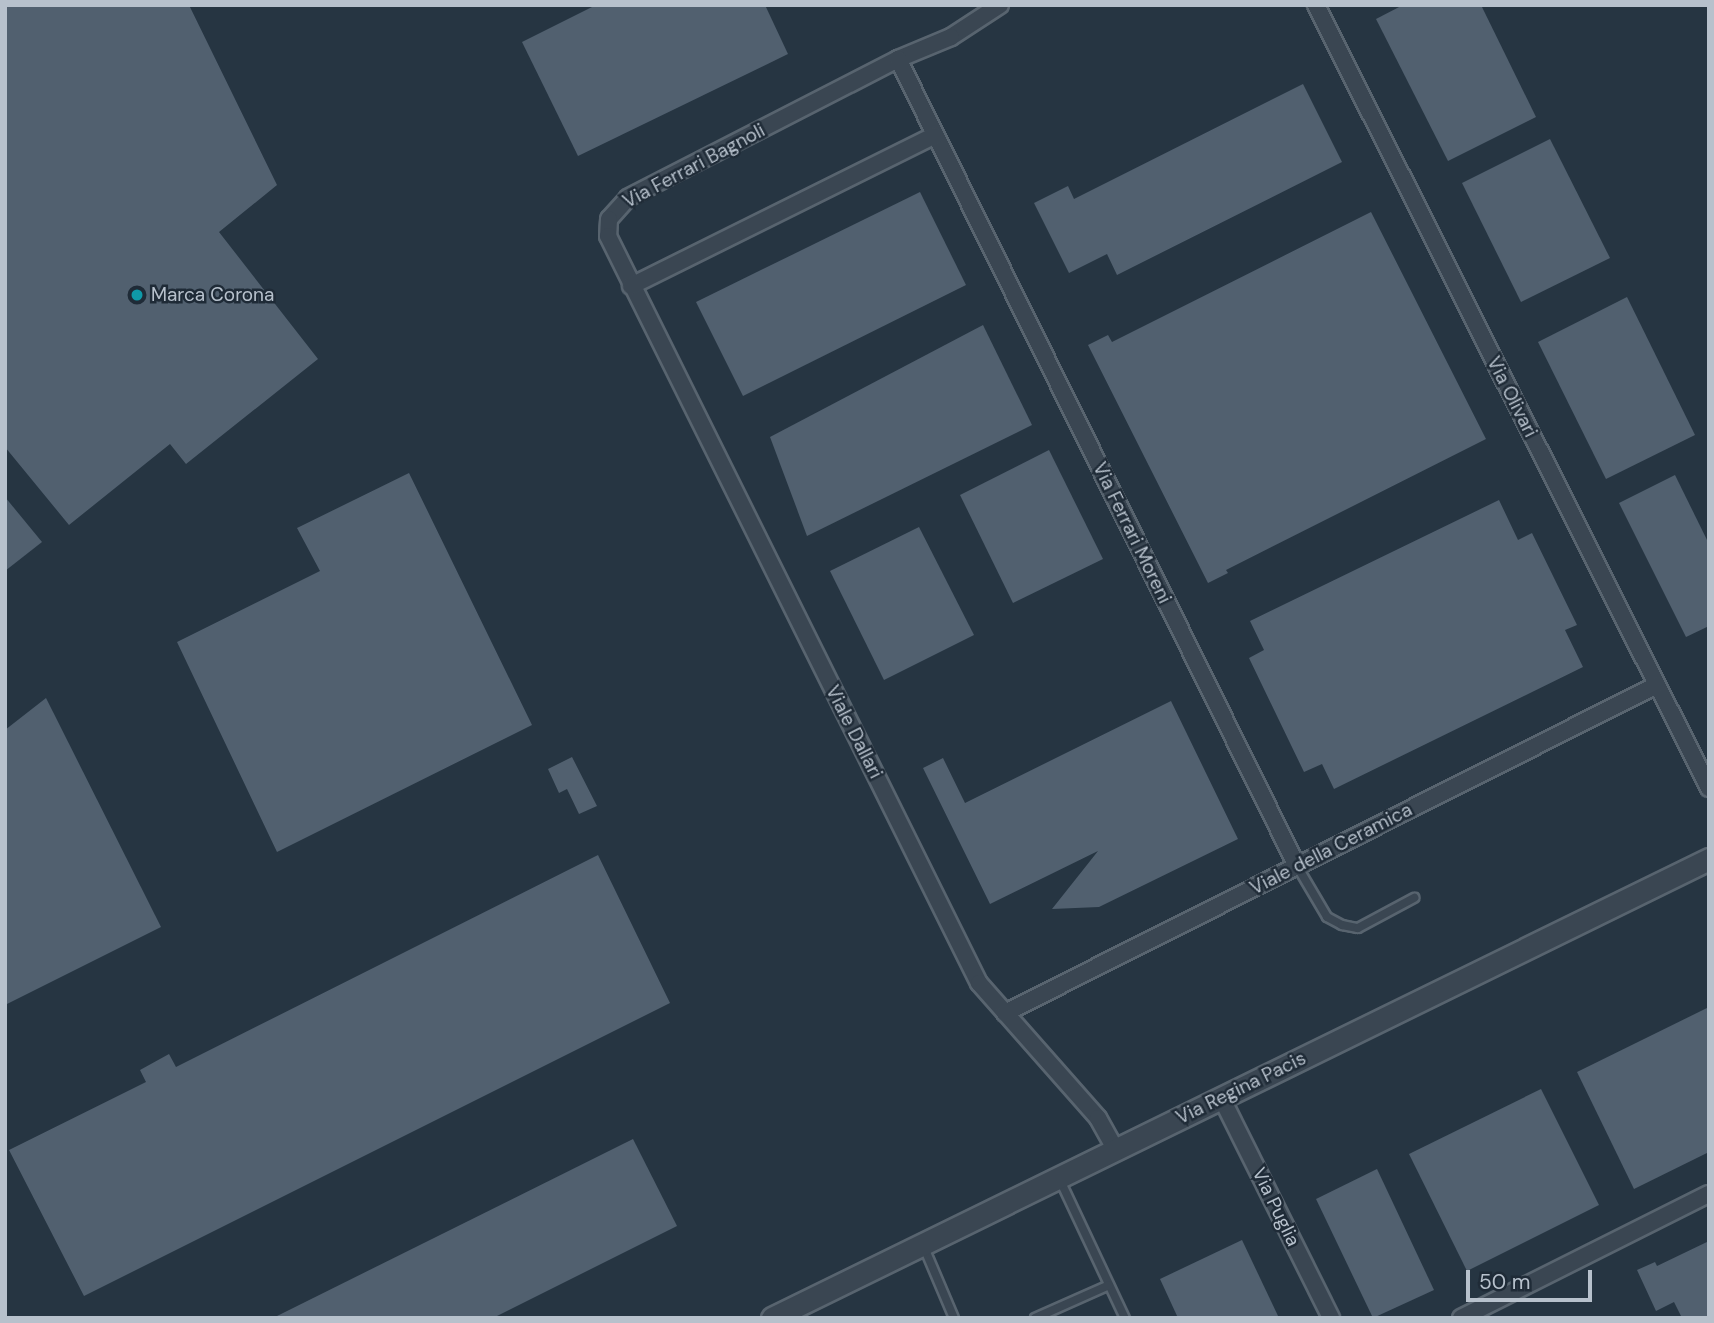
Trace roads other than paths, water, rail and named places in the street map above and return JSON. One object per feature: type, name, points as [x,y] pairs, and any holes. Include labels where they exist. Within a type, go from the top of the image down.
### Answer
[{"type":"street","name":"Via Ferrari Bagnoli","points":[[631,286],[608,236],[609,219],[617,207],[898,60],[951,37],[1000,5]]},
{"type":"street","name":"Via Olivari","points":[[1316,5],[1709,788]]},
{"type":"street","name":"Via Ferrari Moreni","points":[[898,60],[1297,866]]},
{"type":"street","points":[[631,286],[935,135]]},
{"type":"street","name":"Viale Dallari","points":[[631,286],[979,983],[1098,1118],[1116,1151]]},
{"type":"street","name":"Viale della Ceramica","points":[[1005,1013],[1657,685]]},
{"type":"street","name":"Via Regina Pacis","points":[[772,1318],[1709,859]]},
{"type":"street","name":"Via Puglia","points":[[1222,1097],[1331,1318]]},
{"type":"street","points":[[1461,1318],[1709,1194]]},
{"type":"lane","name":"Via Ferrari Moreni","points":[[1297,866],[1327,917],[1342,925],[1358,928],[1415,898]]},
{"type":"lane","points":[[1059,1178],[1125,1318]]},
{"type":"lane","points":[[923,1245],[954,1318]]},
{"type":"lane","points":[[1035,1318],[1109,1285]]},
{"type":"place","name":"Marca Corona","points":[[137,295]]}]
